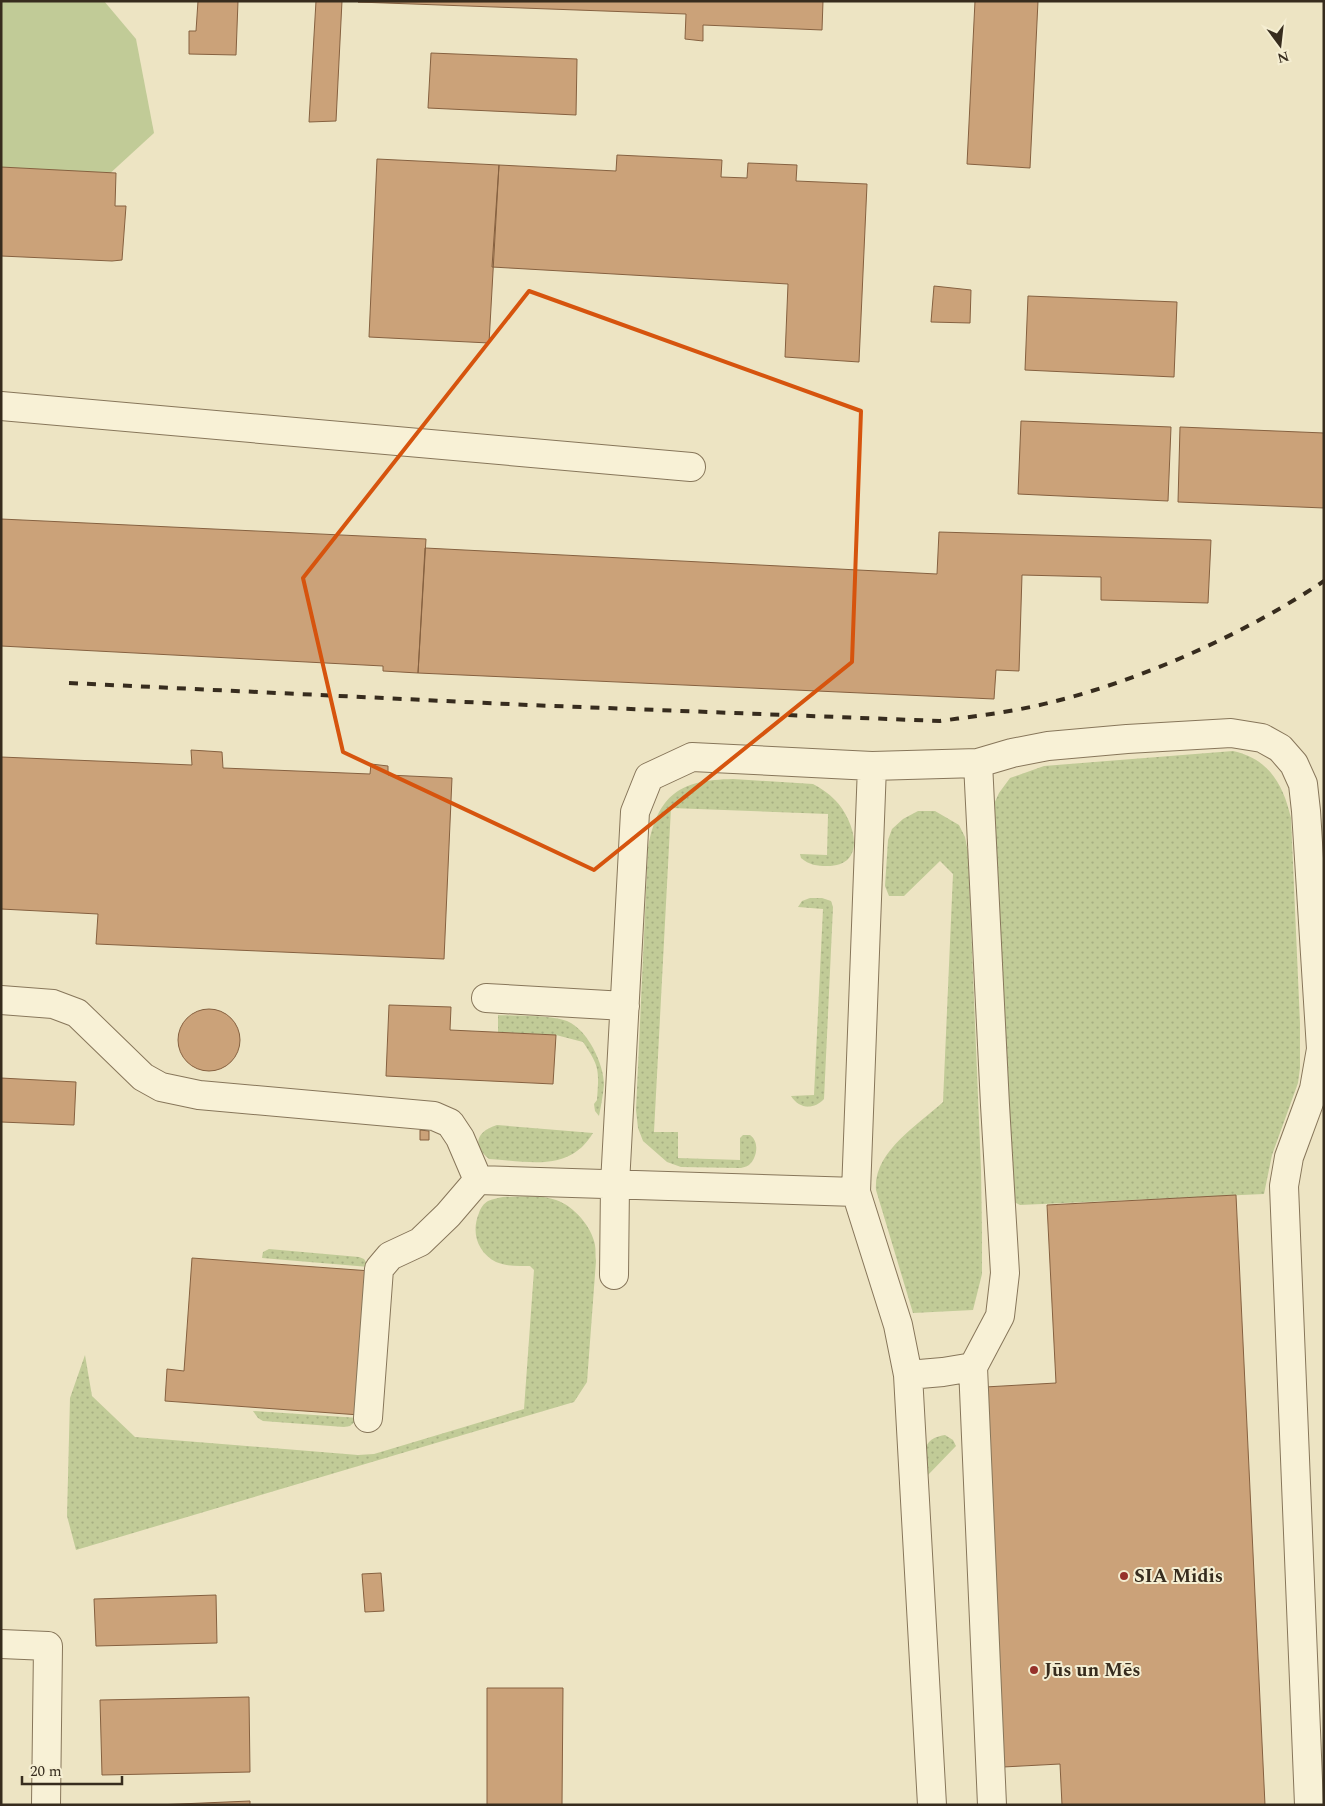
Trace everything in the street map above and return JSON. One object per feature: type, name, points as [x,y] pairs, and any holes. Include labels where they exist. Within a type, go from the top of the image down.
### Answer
[{"type":"lane","points":[[1,406],[691,467]]},
{"type":"lane","points":[[614,1275],[615,1184],[635,812],[649,778],[692,757],[872,766],[978,763],[1012,753],[1048,746],[1231,733],[1262,738],[1280,748],[1294,764],[1302,784],[1306,811],[1321,1049],[1314,1089],[1289,1158],[1284,1186],[1309,1805]]},
{"type":"lane","points":[[978,763],[1005,1273],[1000,1316],[973,1367],[992,1805]]},
{"type":"lane","points":[[872,766],[856,1192],[898,1326],[908,1375],[932,1805]]},
{"type":"lane","points":[[486,998],[625,1006]]},
{"type":"lane","points":[[1,1000],[53,1004],[78,1013],[143,1077],[161,1087],[199,1095],[434,1116],[450,1123],[460,1138],[478,1180]]},
{"type":"lane","points":[[478,1180],[856,1192]]},
{"type":"lane","points":[[368,1418],[379,1269],[390,1256],[420,1242],[448,1215],[478,1180]]},
{"type":"lane","points":[[908,1375],[973,1367]]},
{"type":"lane","points":[[1,1644],[48,1646],[46,1805]]},
{"type":"highlighted area","points":[[529,291],[861,411],[852,662],[594,870],[343,752],[303,578]]},
{"type":"green space","points":[[1,1],[104,1],[136,39],[154,133],[106,177],[1,181]]},
{"type":"green space","points":[[1233,751],[1256,760],[1273,775],[1284,794],[1291,818],[1300,1023],[1300,1068],[1298,1083],[1272,1155],[1264,1194],[1020,1205],[1014,1202],[1010,1193],[993,806],[999,793],[1010,778],[1044,766]]},
{"type":"green space","points":[[733,779],[813,784],[819,787],[835,800],[848,818],[854,840],[853,850],[849,858],[840,864],[827,866],[813,865],[801,858],[800,854],[827,855],[828,814],[671,808],[654,1132],[678,1132],[678,1158],[740,1160],[740,1138],[743,1135],[750,1135],[756,1145],[756,1154],[748,1166],[741,1168],[681,1167],[667,1162],[643,1141],[638,1128],[636,1110],[648,848],[658,815],[665,803],[674,794],[685,787],[699,783]]},
{"type":"green space","points":[[918,811],[935,811],[959,825],[965,837],[968,852],[981,1170],[982,1274],[973,1310],[913,1313],[876,1190],[877,1176],[889,1152],[899,1140],[943,1102],[953,874],[940,861],[904,896],[889,896],[885,886],[888,840],[892,829],[903,819]]},
{"type":"green space","points":[[810,898],[822,898],[831,901],[833,907],[824,1099],[816,1105],[802,1106],[791,1096],[814,1095],[823,909],[798,907],[802,901]]},
{"type":"green space","points":[[498,1015],[560,1019],[575,1025],[582,1032],[593,1048],[601,1067],[604,1085],[599,1116],[595,1111],[594,1104],[597,1100],[597,1069],[593,1057],[583,1042],[556,1035],[498,1032]]},
{"type":"green space","points":[[497,1125],[593,1133],[583,1146],[572,1154],[560,1159],[547,1162],[533,1162],[489,1159],[480,1149],[479,1139],[485,1131]]},
{"type":"green space","points":[[503,1197],[543,1197],[563,1203],[581,1218],[593,1238],[596,1261],[587,1382],[574,1402],[76,1550],[67,1516],[70,1398],[85,1355],[92,1396],[135,1437],[358,1455],[374,1454],[524,1409],[534,1270],[530,1266],[500,1264],[489,1258],[480,1247],[476,1234],[477,1220],[482,1206],[488,1201]]},
{"type":"green space","points":[[269,1249],[359,1257],[364,1259],[369,1267],[262,1258],[263,1252]]},
{"type":"green space","points":[[253,1411],[359,1418],[350,1426],[344,1427],[263,1421]]},
{"type":"green space","points":[[945,1435],[953,1440],[956,1446],[927,1476],[925,1455],[927,1444],[937,1437]]},
{"type":"building","points":[[198,1],[238,1],[236,55],[189,54],[189,31],[196,31]]},
{"type":"building","points":[[316,1],[342,1],[336,121],[309,122]]},
{"type":"building","points":[[823,1],[822,30],[703,25],[703,41],[685,39],[686,14],[358,2]]},
{"type":"building","points":[[975,1],[1038,1],[1030,168],[967,164]]},
{"type":"building","points":[[431,53],[577,59],[576,115],[428,108]]},
{"type":"building","points":[[617,155],[722,160],[721,177],[747,178],[748,163],[797,165],[796,181],[867,184],[859,362],[785,357],[788,284],[492,267],[499,165],[616,171]]},
{"type":"building","points":[[377,159],[499,165],[489,343],[369,337]]},
{"type":"building","points":[[1,167],[116,173],[115,206],[126,206],[122,260],[1,256]]},
{"type":"building","points":[[934,286],[971,290],[970,323],[931,322]]},
{"type":"building","points":[[1028,296],[1177,302],[1174,377],[1025,370]]},
{"type":"building","points":[[1021,421],[1171,427],[1168,501],[1018,494]]},
{"type":"building","points":[[1180,427],[1324,433],[1324,508],[1178,502]]},
{"type":"building","points":[[1,519],[426,539],[418,673],[383,671],[383,666],[1,646]]},
{"type":"building","points":[[939,532],[1211,540],[1208,603],[1101,600],[1101,577],[1022,575],[1019,671],[996,670],[994,699],[418,673],[425,548],[937,574]]},
{"type":"building","points":[[191,750],[222,752],[223,768],[370,774],[371,764],[388,766],[388,775],[452,778],[444,959],[96,944],[98,914],[1,909],[1,757],[192,765]]},
{"type":"building","points":[[389,1005],[451,1007],[450,1030],[556,1035],[553,1084],[386,1076]]},
{"type":"building","points":[[209,1009],[226,1014],[231,1018],[235,1023],[240,1040],[235,1057],[231,1062],[226,1066],[209,1071],[192,1066],[187,1062],[183,1057],[178,1040],[183,1023],[187,1018],[192,1014]]},
{"type":"building","points":[[1,1078],[76,1082],[74,1125],[1,1122]]},
{"type":"building","points":[[420,1130],[429,1131],[429,1140],[420,1140]]},
{"type":"building","name":"SIA Midis","points":[[1236,1195],[1265,1805],[1062,1805],[1060,1764],[1003,1767],[985,1387],[1056,1383],[1047,1205]]},
{"type":"building","points":[[192,1258],[371,1271],[360,1415],[165,1401],[167,1369],[184,1371]]},
{"type":"building","points":[[381,1573],[384,1611],[365,1612],[362,1574]]},
{"type":"building","points":[[216,1595],[217,1643],[96,1646],[94,1599]]},
{"type":"building","points":[[487,1688],[563,1688],[562,1805],[487,1805]]},
{"type":"building","points":[[249,1697],[250,1772],[102,1775],[100,1700]]},
{"type":"building","points":[[250,1801],[250,1805],[156,1805]]},
{"type":"railway","points":[[69,683],[529,705],[940,721],[994,714],[1034,706],[1083,694],[1155,669],[1226,637],[1293,601],[1324,581]]},
{"type":"place","name":"SIA Midis","points":[[1124,1576]]},
{"type":"place","name":"Jūs un Mēs","points":[[1034,1670]]}]
